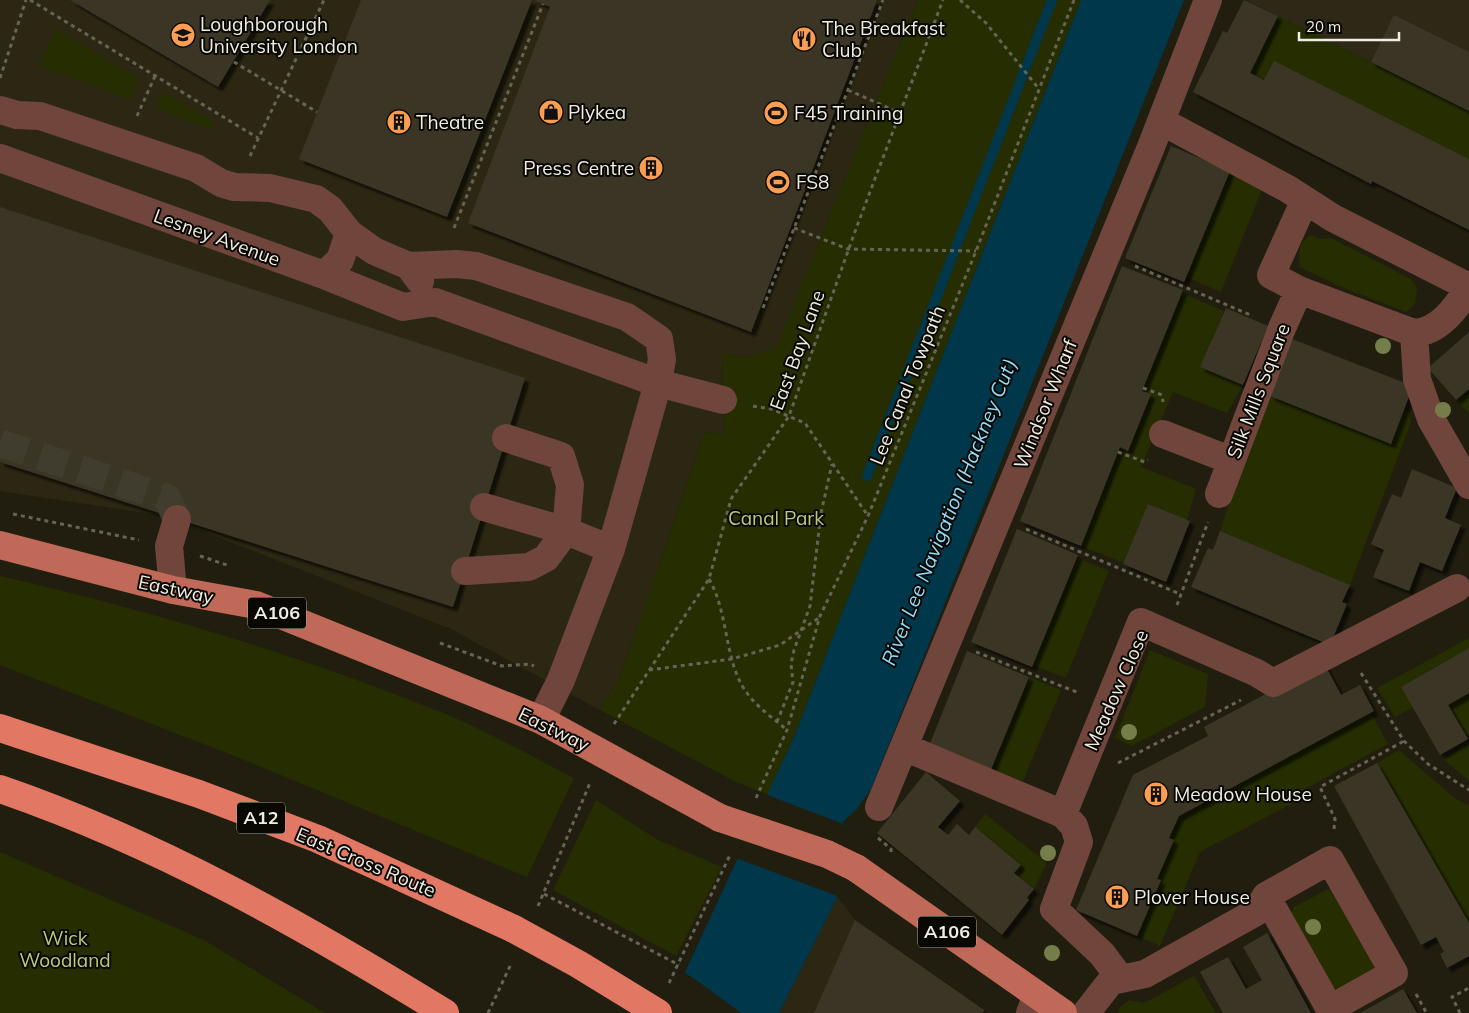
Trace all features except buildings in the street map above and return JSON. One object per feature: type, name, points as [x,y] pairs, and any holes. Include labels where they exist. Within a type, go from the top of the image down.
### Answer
[{"type":"highway","name":"East Cross Route","points":[[0,728],[199,794],[318,839],[514,929],[578,964],[662,1001]]},
{"type":"highway","points":[[0,789],[193,869],[355,958],[445,1013]]},
{"type":"main road","name":"Eastway","points":[[0,546],[173,590],[256,605],[541,720],[720,818],[827,854],[856,868],[1033,1004],[1063,1013]]},
{"type":"street","name":"Windsor Wharf","points":[[878,807],[1161,121],[1208,0]]},
{"type":"street","points":[[0,110],[16,115],[40,116],[196,168],[221,183],[234,187],[270,188],[316,199],[330,209],[349,234],[374,251],[409,266],[456,264],[476,266],[627,317],[659,339],[662,359],[658,383],[611,549],[561,680],[541,720]]},
{"type":"street","points":[[1161,121],[1288,189],[1334,218],[1469,288],[1444,320],[1426,332],[1414,333],[1299,290],[1271,275],[1305,200]]},
{"type":"street","name":"Lesney Avenue","points":[[0,158],[324,275],[403,307],[435,302],[658,383],[723,400]]},
{"type":"street","points":[[324,275],[340,260],[349,234]]},
{"type":"street","points":[[409,266],[435,302]]},
{"type":"street","name":"Silk Mills Square","points":[[1219,494],[1230,460],[1299,290]]},
{"type":"street","points":[[1414,333],[1417,379],[1431,418],[1469,486]]},
{"type":"street","points":[[1163,434],[1230,460]]},
{"type":"street","points":[[465,571],[529,567],[546,558],[566,531],[570,485],[561,456],[506,438]]},
{"type":"street","points":[[484,507],[566,531],[611,549]]},
{"type":"street","points":[[173,590],[168,546],[177,519]]},
{"type":"street","points":[[1265,678],[1457,588]]},
{"type":"street","name":"Meadow Close","points":[[1064,814],[1141,622],[1265,678]]},
{"type":"street","points":[[904,747],[1064,814],[1074,826],[1079,842],[1054,909],[1102,954],[1120,978]]},
{"type":"street","points":[[1086,1013],[1111,981],[1145,974],[1256,912],[1266,896],[1330,860],[1394,973],[1330,1009],[1266,896]]},
{"type":"path","points":[[0,78],[28,0],[258,138]]},
{"type":"path","points":[[234,187],[324,0]]},
{"type":"path","points":[[763,308],[883,0]]},
{"type":"path","name":"East Bay Lane","points":[[610,729],[709,580],[731,500],[789,416],[848,249],[943,0]]},
{"type":"path","points":[[960,0],[986,23],[1039,89]]},
{"type":"path","name":"Lee Canal Towpath","points":[[765,779],[787,730],[820,616],[868,516],[976,252],[1074,0]]},
{"type":"path","points":[[454,228],[543,4]]},
{"type":"path","points":[[234,62],[317,112]]},
{"type":"path","points":[[137,116],[155,76]]},
{"type":"path","points":[[848,90],[900,113]]},
{"type":"path","points":[[794,228],[848,249],[976,252]]},
{"type":"path","points":[[1105,257],[1106,255],[1282,328]]},
{"type":"path","points":[[723,400],[771,409],[805,423],[868,516]]},
{"type":"path","points":[[778,722],[793,682],[791,664],[810,606],[821,513],[832,464]]},
{"type":"path","points":[[1168,633],[1180,594],[1219,494]]},
{"type":"path","points":[[998,517],[1180,594]]},
{"type":"path","points":[[709,580],[718,594],[732,659],[746,693],[787,730]]},
{"type":"path","points":[[649,670],[732,659],[780,646],[820,616]]},
{"type":"path","points":[[947,640],[1083,694]]},
{"type":"path","points":[[1075,786],[1265,678]]},
{"type":"path","points":[[1371,691],[1404,741],[1428,764],[1469,790]]},
{"type":"path","points":[[1330,860],[1335,819],[1320,787],[1404,741]]},
{"type":"path","points":[[592,778],[544,894],[679,965]]},
{"type":"path","points":[[662,1001],[722,871]]},
{"type":"path","points":[[1460,1013],[1452,998],[1469,988]]},
{"type":"shaded area","points":[[0,0],[918,0],[776,349],[747,357],[722,354],[724,434],[705,432],[621,674],[600,710],[451,629],[165,516],[0,491]]},
{"type":"shaded area","points":[[1246,0],[1469,0],[1469,111],[1278,16]]},
{"type":"shaded area","points":[[837,896],[855,920],[984,1010],[983,1013],[779,1013]]},
{"type":"green space","name":"Canal Park","points":[[918,0],[1081,0],[794,737],[768,795],[734,781],[600,710],[621,674],[705,432],[724,434],[722,354],[747,357],[776,348]]},
{"type":"green space","points":[[1278,16],[1469,111],[1469,159],[1250,73]]},
{"type":"green space","points":[[55,28],[139,79],[130,99],[40,66]]},
{"type":"green space","points":[[163,92],[214,122],[210,130],[157,108]]},
{"type":"green space","points":[[1228,173],[1263,187],[1221,292],[1186,277]]},
{"type":"green space","points":[[1311,235],[1320,239],[1331,238],[1411,279],[1417,288],[1415,304],[1406,312],[1339,286],[1300,267],[1299,252],[1301,245]]},
{"type":"green space","points":[[1182,293],[1224,311],[1201,367],[1243,385],[1227,413],[1173,392],[1141,467],[1196,489],[1187,520],[1124,563],[1081,546],[1120,447],[1128,451],[1151,395],[1142,391]]},
{"type":"green space","points":[[1469,389],[1469,414],[1456,400]]},
{"type":"green space","points":[[1270,396],[1391,444],[1404,410],[1409,412],[1411,422],[1350,585],[1220,531],[1245,457]]},
{"type":"green space","points":[[1077,558],[1109,571],[1066,678],[1033,665]]},
{"type":"green space","points":[[0,576],[114,604],[227,636],[338,673],[464,722],[574,778],[527,877],[237,757],[0,665]]},
{"type":"green space","points":[[1469,638],[1469,648],[1401,687],[1413,707],[1395,717],[1377,688]]},
{"type":"green space","points":[[1150,650],[1208,674],[1205,707],[1132,746],[1115,738]]},
{"type":"green space","points":[[1029,677],[1061,690],[1023,781],[991,769]]},
{"type":"green space","points":[[1469,693],[1469,734],[1466,736],[1448,705]]},
{"type":"green space","points":[[1371,713],[1388,744],[1307,788],[1310,794],[1200,852],[1160,946],[1137,936],[1160,880],[1157,879],[1173,840],[1169,838],[1179,816]]},
{"type":"green space","points":[[1469,743],[1469,781],[1442,758]]},
{"type":"green space","points":[[1399,750],[1456,799],[1469,805],[1469,923],[1377,763]]},
{"type":"green space","points":[[596,800],[658,840],[722,867],[676,956],[553,890]]},
{"type":"green space","points":[[985,814],[1047,863],[1034,889],[1014,873],[1021,865],[975,827]]},
{"type":"green space","name":"Wick Woodland","points":[[0,852],[204,940],[325,1013],[0,1013]]},
{"type":"green space","points":[[1328,889],[1337,893],[1377,966],[1374,973],[1339,990],[1333,987],[1291,913],[1294,907]]},
{"type":"green space","points":[[1194,976],[1216,1013],[1117,1013],[1121,1006],[1129,1000],[1144,1003]]},
{"type":"water","name":"River Lee Navigation (Hackney Cut)","points":[[1081,0],[1184,0],[872,787],[857,809],[842,823],[869,834],[779,1013],[666,1013],[794,737]]},
{"type":"pier","points":[[765,794],[869,834],[840,897],[736,858]]},
{"type":"pier","points":[[682,971],[699,982],[741,1013],[663,1013]]},
{"type":"waterway","points":[[867,476],[1052,0]]},
{"type":"tunnel","points":[[0,443],[167,498],[177,519]]},
{"type":"place","name":"Loughborough University London","points":[[183,35]]},
{"type":"place","name":"The Breakfast Club","points":[[804,39]]},
{"type":"place","name":"Plykea","points":[[551,112]]},
{"type":"place","name":"F45 Training","points":[[776,113]]},
{"type":"place","name":"Theatre","points":[[399,122]]},
{"type":"place","name":"Press Centre","points":[[651,168]]},
{"type":"place","name":"FS8","points":[[778,182]]},
{"type":"place","name":"Meadow House","points":[[1156,794]]},
{"type":"place","name":"Plover House","points":[[1117,897]]}]
